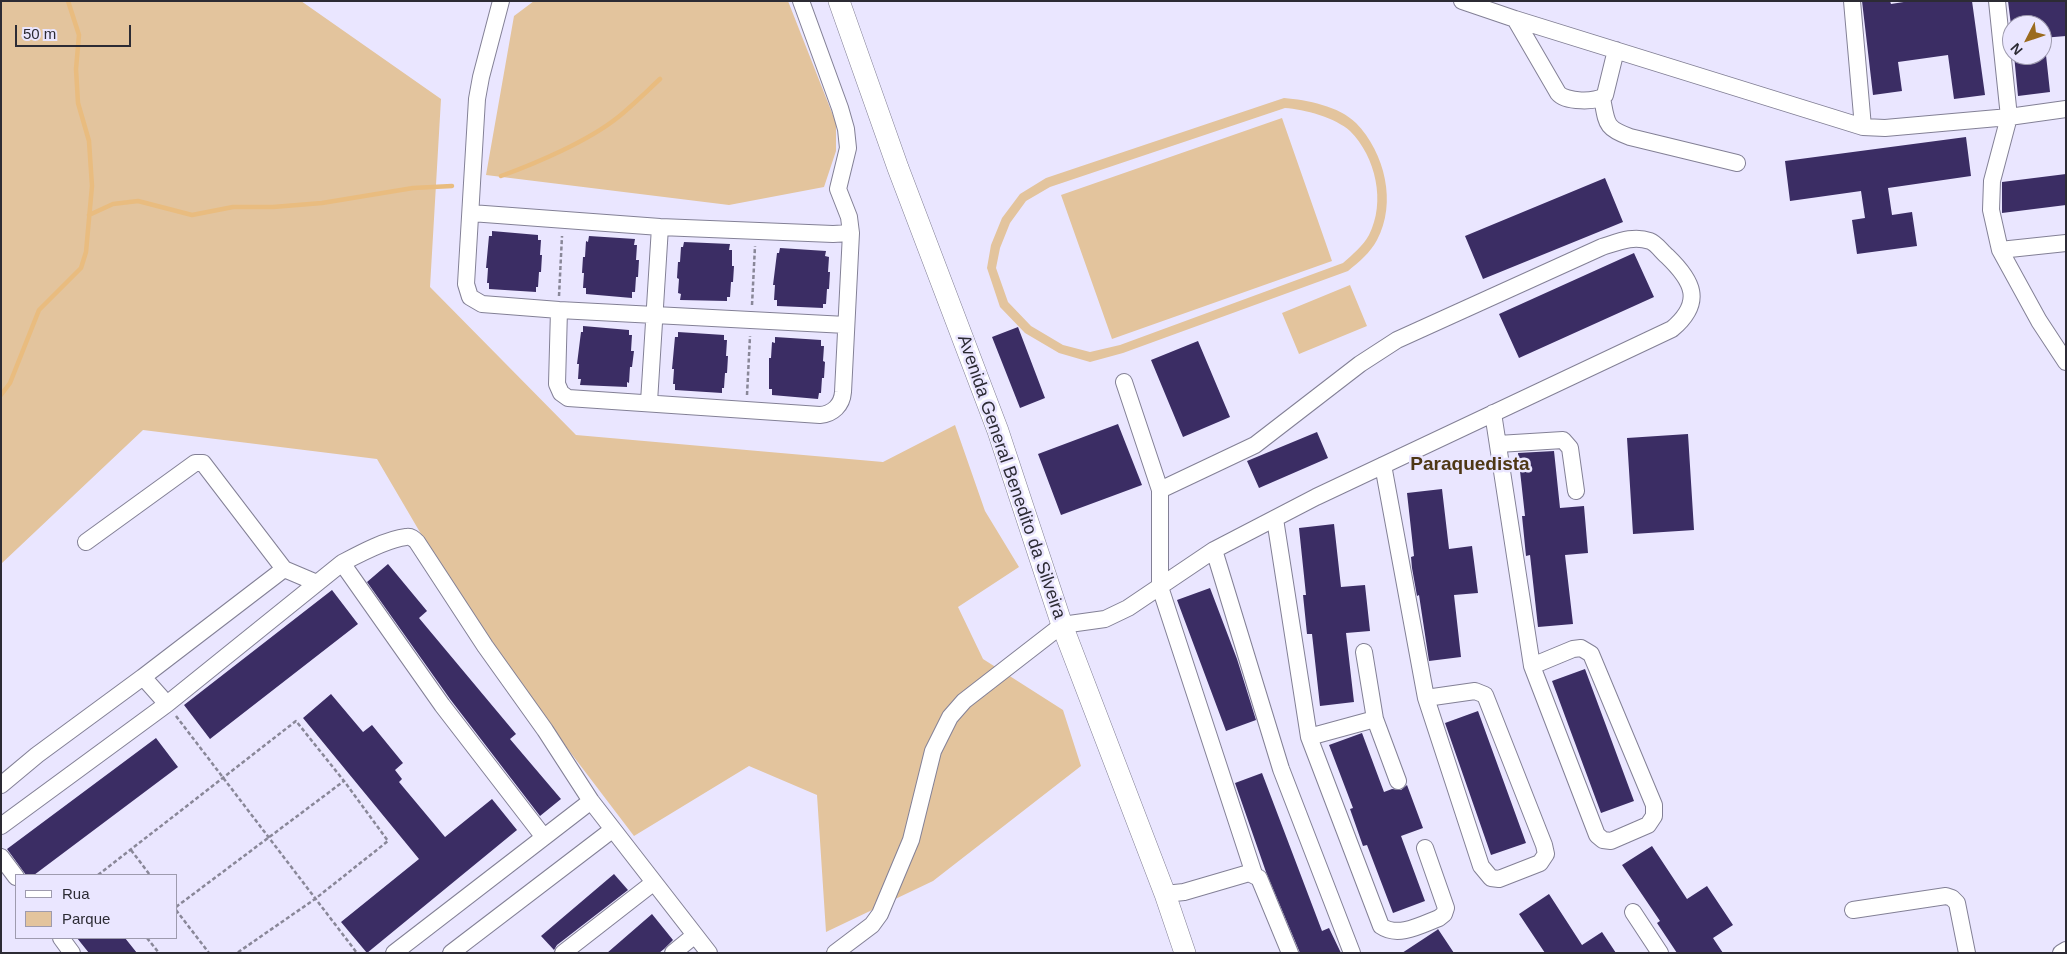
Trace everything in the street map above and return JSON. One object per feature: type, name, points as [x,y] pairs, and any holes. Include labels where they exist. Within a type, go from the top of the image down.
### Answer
[{"type":"main road","name":"Avenida General Benedito da Silveira","points":[[839,1],[898,168],[998,430],[1062,625],[1165,894],[1185,953]]},
{"type":"street","points":[[501,1],[478,88],[466,284],[470,297],[482,304],[559,310],[846,325]]},
{"type":"street","points":[[559,310],[557,384],[561,393],[568,398],[816,414],[830,413],[839,405],[843,397],[851,233],[849,217],[838,188],[848,148],[846,129],[801,1]]},
{"type":"street","points":[[1462,1],[1864,126],[1885,128],[2008,117],[2066,109]]},
{"type":"street","points":[[1852,1],[1864,126]]},
{"type":"street","points":[[1997,1],[2008,117],[1992,181],[1991,210],[2000,250],[2039,321],[2066,362]]},
{"type":"street","points":[[1515,19],[1561,97],[1566,100],[1602,98],[1605,96],[1616,50]]},
{"type":"street","points":[[1602,98],[1606,121],[1613,131],[1630,137],[1737,163]]},
{"type":"street","points":[[471,213],[660,227],[833,234],[851,233]]},
{"type":"street","points":[[649,402],[660,227]]},
{"type":"street","points":[[835,953],[872,925],[880,914],[911,840],[933,751],[950,717],[964,701],[1062,625],[1105,619],[1128,608],[1214,550],[1316,497],[1672,329],[1683,319],[1690,306],[1691,287],[1681,270],[1651,241],[1628,238],[1602,247],[1397,340],[1360,364],[1255,445],[1160,490]]},
{"type":"street","points":[[2000,250],[2066,242]]},
{"type":"street","points":[[1124,382],[1160,490],[1160,587],[1254,874]]},
{"type":"street","points":[[1493,413],[1532,666],[1596,835],[1603,840],[1611,841],[1648,825],[1654,816],[1654,805],[1591,654],[1581,648],[1573,649],[1532,666]]},
{"type":"street","points":[[1498,444],[1563,440],[1570,448],[1576,491]]},
{"type":"street","points":[[86,542],[195,463],[203,463],[284,569],[317,583]]},
{"type":"street","points":[[1383,465],[1426,698],[1481,866],[1491,878],[1500,879],[1540,862],[1546,854],[1544,845],[1485,695],[1475,691],[1426,698]]},
{"type":"street","points":[[1275,519],[1309,737],[1381,926],[1388,931],[1397,932],[1440,918],[1444,914],[1446,908],[1424,848]]},
{"type":"street","points":[[1,826],[166,704],[342,563],[377,546],[406,536],[412,537],[545,730],[591,801],[709,953]]},
{"type":"street","points":[[1214,550],[1281,769],[1352,953]]},
{"type":"street","points":[[342,563],[442,705],[542,836]]},
{"type":"street","points":[[1,785],[37,754],[144,677],[284,569]]},
{"type":"street","points":[[1364,652],[1375,719],[1398,782]]},
{"type":"street","points":[[144,677],[166,704]]},
{"type":"street","points":[[1309,737],[1375,719]]},
{"type":"street","points":[[394,953],[542,836],[591,801]]},
{"type":"street","points":[[451,953],[612,830]]},
{"type":"street","points":[[1,856],[10,876]]},
{"type":"street","points":[[1165,894],[1184,892],[1249,873],[1254,874],[1259,878],[1290,953]]},
{"type":"street","points":[[562,953],[653,883]]},
{"type":"street","points":[[1852,910],[1946,896],[1952,898],[1957,903],[1967,953]]},
{"type":"street","points":[[1633,912],[1660,953]]},
{"type":"street","points":[[672,953],[695,935]]},
{"type":"street","points":[[62,939],[72,953]]},
{"type":"street","points":[[2061,953],[2066,950]]},
{"type":"path","points":[[559,310],[563,220]]},
{"type":"path","points":[[166,704],[357,953]]},
{"type":"path","points":[[100,874],[296,721],[344,781],[388,841],[315,898],[237,953]]},
{"type":"path","points":[[178,907],[268,837],[344,781]]},
{"type":"path","points":[[131,850],[149,874]]},
{"type":"path","points":[[178,912],[209,953]]},
{"type":"path","points":[[148,939],[158,953]]},
{"type":"green space","points":[[1,1],[301,1],[441,99],[430,287],[576,435],[883,462],[955,425],[985,511],[1019,567],[958,607],[983,659],[1063,710],[1081,766],[933,881],[826,932],[817,795],[749,766],[634,836],[478,631],[377,459],[143,430],[1,564]]},
{"type":"green space","points":[[534,1],[788,1],[836,123],[836,151],[824,187],[729,205],[486,175],[514,16]]},
{"type":"green space","points":[[1284,98],[1303,100],[1332,108],[1356,123],[1366,135],[1381,163],[1387,195],[1386,210],[1383,226],[1374,245],[1348,271],[1123,353],[1090,362],[1059,353],[1025,333],[1000,307],[987,268],[991,245],[1002,218],[1020,194],[1046,178]],"holes":[[[1285,108],[1310,112],[1344,126],[1359,142],[1372,167],[1376,180],[1377,194],[1374,222],[1364,243],[1343,263],[1120,345],[1090,352],[1063,345],[1031,326],[1008,302],[996,268],[1000,248],[1010,223],[1026,201],[1050,187]]]},
{"type":"green space","points":[[1282,118],[1332,261],[1112,339],[1061,195]]},
{"type":"green space","points":[[1350,285],[1367,326],[1299,354],[1282,313]]},
{"type":"building","points":[[1862,1],[1890,1],[1891,4],[1910,1],[1972,1],[1985,95],[1954,99],[1948,55],[1898,62],[1902,91],[1873,95]]},
{"type":"building","points":[[2008,1],[2066,1],[2066,36],[2052,37],[2052,15],[2010,15]]},
{"type":"building","points":[[2015,65],[2047,65],[2050,92],[2018,96]]},
{"type":"building","points":[[1966,137],[1971,176],[1888,188],[1892,215],[1912,212],[1917,246],[1857,254],[1852,220],[1865,218],[1861,191],[1790,201],[1785,161]]},
{"type":"building","points":[[2066,174],[2066,205],[2002,213],[2002,182]]},
{"type":"building","points":[[1605,178],[1623,222],[1483,279],[1465,236]]},
{"type":"building","points":[[492,231],[538,235],[538,240],[541,240],[540,255],[542,255],[541,272],[539,272],[536,292],[489,289],[489,283],[487,283],[488,268],[486,268],[489,236],[492,236]]},
{"type":"building","points":[[589,236],[635,239],[634,245],[637,245],[636,260],[639,260],[638,277],[636,277],[635,292],[632,292],[632,298],[586,294],[586,288],[583,288],[584,273],[582,273],[586,241],[588,242]]},
{"type":"building","points":[[684,242],[730,244],[729,250],[732,250],[732,266],[734,266],[730,297],[727,297],[727,301],[680,300],[681,294],[678,293],[679,279],[677,278],[678,262],[680,262],[681,247],[683,247]]},
{"type":"building","points":[[780,248],[826,251],[825,256],[829,257],[828,272],[830,272],[829,289],[827,289],[826,304],[823,304],[823,308],[777,306],[777,300],[774,300],[775,285],[773,285],[777,253],[779,253]]},
{"type":"building","points":[[1634,253],[1654,297],[1519,358],[1499,314]]},
{"type":"building","points":[[583,326],[629,330],[629,335],[632,335],[631,351],[634,351],[627,387],[580,385],[581,379],[578,379],[579,364],[577,364]]},
{"type":"building","points":[[1018,327],[1045,398],[1020,408],[992,337]]},
{"type":"building","points":[[678,332],[724,335],[724,340],[727,340],[726,356],[728,356],[727,373],[725,373],[722,393],[675,390],[675,384],[673,384],[674,369],[672,369],[675,337],[678,337]]},
{"type":"building","points":[[775,337],[821,340],[821,346],[824,346],[823,361],[825,362],[824,378],[822,378],[821,393],[819,393],[818,399],[772,395],[772,389],[769,389],[769,358],[771,358],[772,342],[775,343]]},
{"type":"building","points":[[1198,341],[1230,417],[1183,437],[1151,360]]},
{"type":"building","points":[[1118,424],[1142,485],[1061,515],[1038,454]]},
{"type":"building","points":[[1317,432],[1328,458],[1259,488],[1247,461]]},
{"type":"building","points":[[1688,434],[1694,530],[1633,534],[1627,438]]},
{"type":"building","points":[[1554,451],[1560,508],[1584,506],[1588,553],[1565,555],[1573,624],[1538,627],[1530,555],[1526,556],[1522,516],[1525,516],[1518,453]]},
{"type":"building","points":[[1442,489],[1449,549],[1472,546],[1478,593],[1454,595],[1461,657],[1429,661],[1419,595],[1417,596],[1412,568],[1411,557],[1414,556],[1407,493]]},
{"type":"building","points":[[1334,524],[1341,587],[1365,585],[1370,631],[1346,633],[1354,702],[1320,706],[1312,634],[1307,634],[1303,595],[1306,595],[1299,528]]},
{"type":"building","points":[[388,564],[427,611],[419,618],[516,734],[510,739],[561,799],[540,816],[450,699],[367,582]]},
{"type":"building","points":[[1210,588],[1237,659],[1256,720],[1226,731],[1177,600]]},
{"type":"building","points":[[332,590],[358,624],[210,739],[184,705]]},
{"type":"building","points":[[1585,669],[1634,801],[1601,813],[1552,681]]},
{"type":"building","points":[[331,694],[363,732],[372,725],[403,763],[395,770],[402,779],[399,782],[445,837],[492,799],[517,830],[367,953],[341,922],[419,859],[303,718]]},
{"type":"building","points":[[1478,711],[1526,843],[1491,855],[1445,723]]},
{"type":"building","points":[[1362,733],[1384,792],[1392,789],[1401,790],[1407,785],[1423,828],[1401,836],[1425,901],[1393,913],[1367,845],[1363,846],[1350,809],[1353,808],[1329,745]]},
{"type":"building","points":[[156,738],[178,767],[35,874],[25,874],[7,849]]},
{"type":"building","points":[[1262,773],[1322,931],[1329,928],[1341,953],[1300,953],[1266,872],[1235,783]]},
{"type":"building","points":[[1652,846],[1687,899],[1707,886],[1733,925],[1713,938],[1723,953],[1677,953],[1657,923],[1660,921],[1622,865]]},
{"type":"building","points":[[614,874],[628,890],[557,945],[554,950],[541,936]]},
{"type":"building","points":[[1549,894],[1582,945],[1602,932],[1616,953],[1545,953],[1519,914]]},
{"type":"building","points":[[652,914],[673,940],[664,949],[659,953],[607,953]]},
{"type":"building","points":[[1437,930],[1454,953],[1402,953]]},
{"type":"building","points":[[78,939],[126,939],[137,953],[89,953]]},
{"type":"waterway","points":[[1,395],[10,383],[39,310],[81,268],[86,252],[92,186],[89,141],[78,103],[76,69],[79,35],[68,1]]},
{"type":"waterway","points":[[501,176],[546,158],[592,135],[617,118],[660,79]]},
{"type":"waterway","points":[[89,215],[113,204],[138,201],[192,215],[233,207],[273,207],[322,203],[413,188],[452,186]]},
{"type":"district","name":"Paraquedista","points":[[1470,465]]}]
